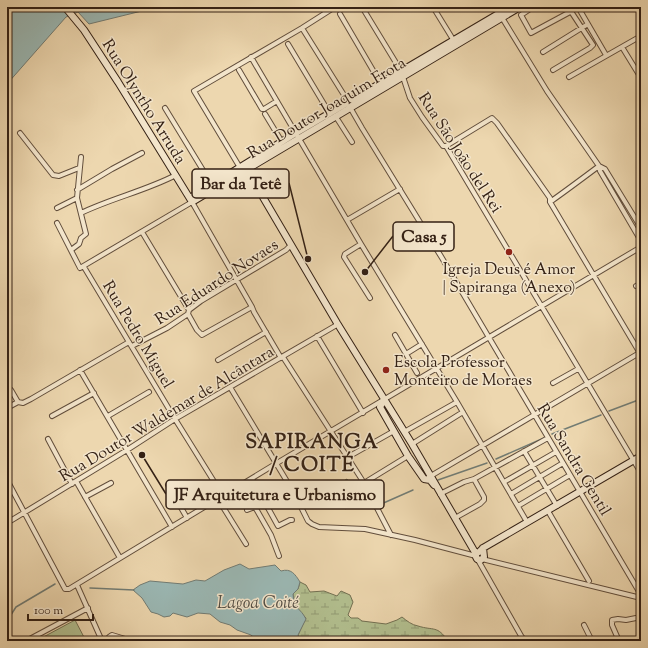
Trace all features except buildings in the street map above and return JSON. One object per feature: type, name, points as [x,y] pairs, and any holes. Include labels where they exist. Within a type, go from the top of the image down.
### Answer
[{"type":"street","name":"Rua Olyntho Arruda","points":[[66,7],[84,30],[176,175],[266,332],[364,483],[391,535]]},
{"type":"street","points":[[335,7],[194,91],[240,166],[245,168],[412,444],[428,478]]},
{"type":"street","name":"Rua São João del Rei","points":[[362,7],[402,74],[410,98],[443,146],[446,146],[641,474]]},
{"type":"street","points":[[433,7],[455,43]]},
{"type":"street","name":"Rua Doutor Joaquim Frota","points":[[84,267],[297,136],[330,114],[350,106],[501,15],[508,9],[520,7]]},
{"type":"street","points":[[533,7],[521,15],[531,33],[568,12],[572,13],[593,46],[553,70]]},
{"type":"street","points":[[578,7],[606,55]]},
{"type":"street","points":[[340,14],[381,84]]},
{"type":"street","points":[[501,15],[547,91],[599,166],[600,171],[641,241]]},
{"type":"street","points":[[543,52],[588,24]]},
{"type":"street","name":"Rua Sandra Gentil","points":[[302,28],[400,189],[641,595]]},
{"type":"street","points":[[569,77],[641,36]]},
{"type":"street","points":[[288,44],[330,114]]},
{"type":"street","points":[[622,47],[641,78]]},
{"type":"street","points":[[251,57],[361,244],[458,402],[527,522]]},
{"type":"street","points":[[239,70],[262,109],[264,110],[278,101]]},
{"type":"street","name":"Rua Doutor Joaquim Frota","points":[[245,168],[282,142],[336,117],[381,84],[402,74]]},
{"type":"street","points":[[165,108],[213,187]]},
{"type":"street","points":[[265,114],[282,142]]},
{"type":"street","points":[[336,117],[352,142]]},
{"type":"street","points":[[428,478],[640,353],[550,202],[550,198],[492,118],[446,146]]},
{"type":"street","points":[[20,133],[53,175],[59,176],[79,168]]},
{"type":"street","points":[[77,190],[142,153]]},
{"type":"street","points":[[57,223],[71,250],[79,244],[81,238],[86,234],[77,198],[81,157]]},
{"type":"street","points":[[550,202],[579,183],[582,178],[599,166]]},
{"type":"street","points":[[599,166],[605,169],[641,228]]},
{"type":"street","points":[[81,213],[96,206],[132,194],[176,175]]},
{"type":"street","points":[[347,220],[400,189]]},
{"type":"street","points":[[57,208],[77,198]]},
{"type":"street","points":[[142,232],[197,330],[202,334],[252,307]]},
{"type":"street","points":[[361,244],[345,254],[344,257],[370,298]]},
{"type":"street","name":"Rua Eduardo Novaes","points":[[132,346],[166,328],[201,301],[291,246]]},
{"type":"street","points":[[7,480],[65,589],[69,590],[277,463],[332,432],[641,247]]},
{"type":"street","name":"Rua Pedro Miguel","points":[[71,250],[80,268],[84,267],[223,496]]},
{"type":"street","points":[[636,286],[641,283]]},
{"type":"street","name":"Rua Doutor Waldemar de Alcântara","points":[[7,523],[74,483],[175,419],[338,323]]},
{"type":"street","points":[[218,360],[266,332]]},
{"type":"street","points":[[394,334],[417,373]]},
{"type":"street","points":[[317,336],[363,413]]},
{"type":"street","points":[[7,408],[18,402],[23,403],[31,399],[129,342]]},
{"type":"street","points":[[406,354],[422,344]]},
{"type":"street","points":[[553,383],[578,369]]},
{"type":"street","points":[[80,370],[172,527]]},
{"type":"street","points":[[230,387],[277,463],[308,521],[312,524],[319,527],[365,529],[479,556],[641,598]]},
{"type":"street","points":[[11,390],[18,402]]},
{"type":"street","points":[[108,416],[149,392]]},
{"type":"street","points":[[52,416],[94,393]]},
{"type":"street","points":[[384,400],[380,407],[408,456],[435,486],[479,556],[523,639],[515,641]]},
{"type":"street","points":[[404,432],[458,402]]},
{"type":"street","points":[[412,444],[463,412]]},
{"type":"street","points":[[348,457],[394,431]]},
{"type":"street","points":[[440,494],[464,482],[474,479],[548,438]]},
{"type":"street","points":[[48,439],[74,483],[85,497],[120,558]]},
{"type":"street","points":[[524,451],[557,506]]},
{"type":"street","points":[[504,482],[556,452]]},
{"type":"street","points":[[364,483],[408,456]]},
{"type":"street","points":[[479,556],[527,522],[641,456]]},
{"type":"street","points":[[511,494],[563,463]]},
{"type":"street","points":[[518,506],[570,475]]},
{"type":"street","points":[[252,479],[278,526],[292,520]]},
{"type":"street","points":[[455,518],[480,504],[484,500],[484,497],[474,479]]},
{"type":"street","points":[[85,497],[110,483]]},
{"type":"street","points":[[168,485],[187,518]]},
{"type":"street","points":[[218,499],[246,544]]},
{"type":"street","points":[[260,515],[280,500]]},
{"type":"street","points":[[247,510],[255,508],[260,515],[273,539],[279,556]]},
{"type":"street","points":[[548,511],[589,581]]},
{"type":"street","points":[[77,585],[102,641]]},
{"type":"street","points":[[26,641],[88,608]]},
{"type":"street","points":[[619,641],[612,625],[612,620],[626,620],[641,617]]},
{"type":"street","points":[[584,625],[592,641]]},
{"type":"street","points":[[109,641],[109,637],[112,635],[132,641]]},
{"type":"street","points":[[214,641],[221,641]]},
{"type":"green space","points":[[347,479],[360,500],[345,509],[332,488]]},
{"type":"green space","points":[[300,582],[306,585],[310,592],[324,591],[337,596],[341,591],[350,595],[353,602],[348,615],[351,618],[386,624],[402,617],[414,625],[435,629],[448,641],[300,641],[298,635],[306,618],[295,607],[293,594],[298,589]]},
{"type":"green space","points":[[75,620],[86,641],[36,641]]},
{"type":"water","points":[[7,7],[158,7],[89,24],[78,12],[66,17],[7,84]]},
{"type":"water","name":"Lagoa Coité","points":[[240,564],[249,569],[275,565],[281,571],[290,571],[296,576],[300,582],[298,589],[293,594],[294,599],[296,606],[306,619],[298,635],[300,641],[258,641],[251,635],[220,622],[210,614],[198,613],[187,617],[173,613],[170,616],[164,617],[151,612],[142,598],[133,590],[150,581],[183,584],[196,580],[205,581],[224,570]]},
{"type":"waterway","points":[[609,411],[641,399]]},
{"type":"waterway","points":[[552,434],[601,415]]},
{"type":"waterway","points":[[496,459],[544,438]]},
{"type":"waterway","points":[[438,480],[487,463]]},
{"type":"waterway","points":[[379,505],[413,490]]},
{"type":"waterway","points":[[7,621],[16,607],[55,584]]},
{"type":"waterway","points":[[90,588],[134,590]]},
{"type":"place","name":"Igreja Deus é Amor | Sapiranga (Anexo)","points":[[509,252]]},
{"type":"place","name":"Bar da Tetê","points":[[308,259]]},
{"type":"place","name":"Casa 5","points":[[365,272]]},
{"type":"place","name":"Escola Professor Monteiro de Moraes","points":[[386,370]]},
{"type":"place","name":"JF Arquitetura e Urbanismo","points":[[142,455]]},
{"type":"district","name":"SAPIRANGA / COITÉ","points":[[312,452]]}]
